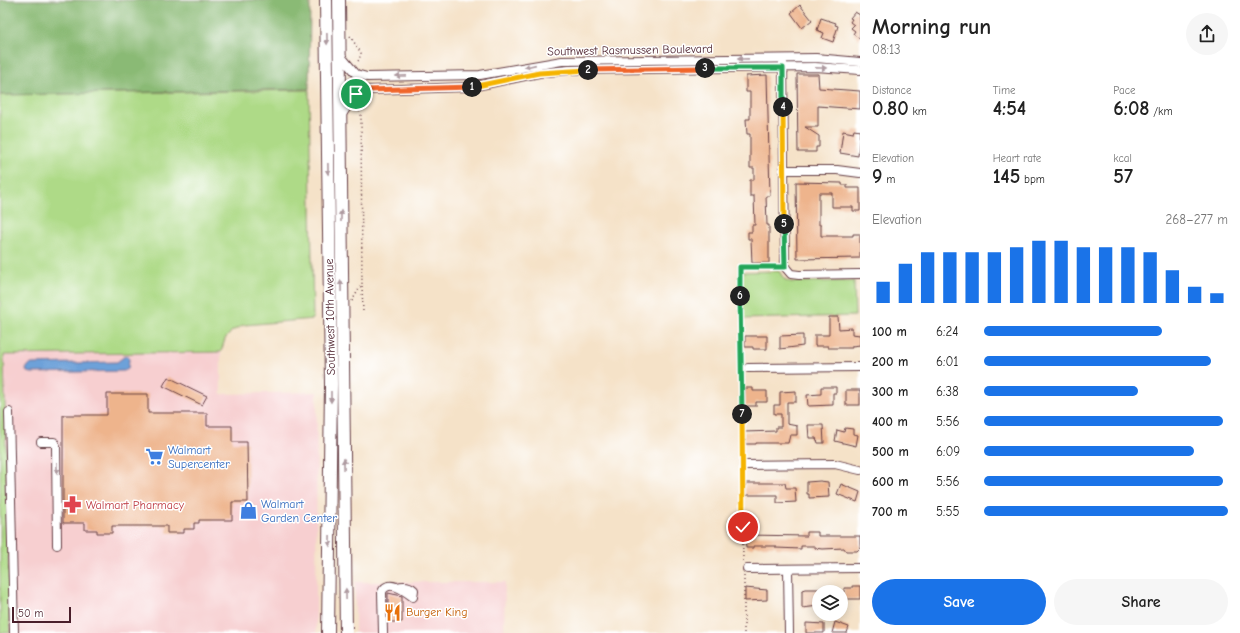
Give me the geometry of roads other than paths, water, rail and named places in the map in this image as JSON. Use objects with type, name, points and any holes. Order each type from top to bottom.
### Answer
[{"type":"highway","name":"Southwest 10th Avenue","points":[[326,0],[331,384],[328,633]]},
{"type":"highway","name":"Southwest 10th Avenue","points":[[339,0],[346,633]]},
{"type":"street","name":"Southwest Rasmussen Boulevard","points":[[340,54],[356,74],[367,77],[480,75],[562,61],[828,59],[860,62]]},
{"type":"street","points":[[782,59],[787,269],[799,275],[860,274]]},
{"type":"street","name":"Southwest Rasmussen Boulevard","points":[[340,118],[354,96],[367,90],[472,88],[539,73],[568,70],[783,68],[860,70]]},
{"type":"street","points":[[784,170],[837,170],[860,173]]},
{"type":"street","points":[[748,368],[860,367]]},
{"type":"street","points":[[9,412],[14,633]]},
{"type":"street","points":[[41,442],[54,442],[56,446],[58,545]]},
{"type":"street","points":[[743,465],[835,464],[860,470]]},
{"type":"street","points":[[745,568],[860,568]]},
{"type":"street","points":[[788,569],[789,633]]},
{"type":"street","points":[[383,633],[382,592],[387,586],[397,586],[413,597]]},
{"type":"water","points":[[125,356],[128,356],[129,360],[128,369],[124,371],[32,373],[27,372],[26,369],[32,364],[117,362]]},
{"type":"place","name":"Walmart Supercenter","points":[[155,457]]},
{"type":"place","name":"Walmart Pharmacy","points":[[73,505]]},
{"type":"place","name":"Walmart Garden Center","points":[[248,511]]},
{"type":"place","name":"Burger King","points":[[393,612]]}]
